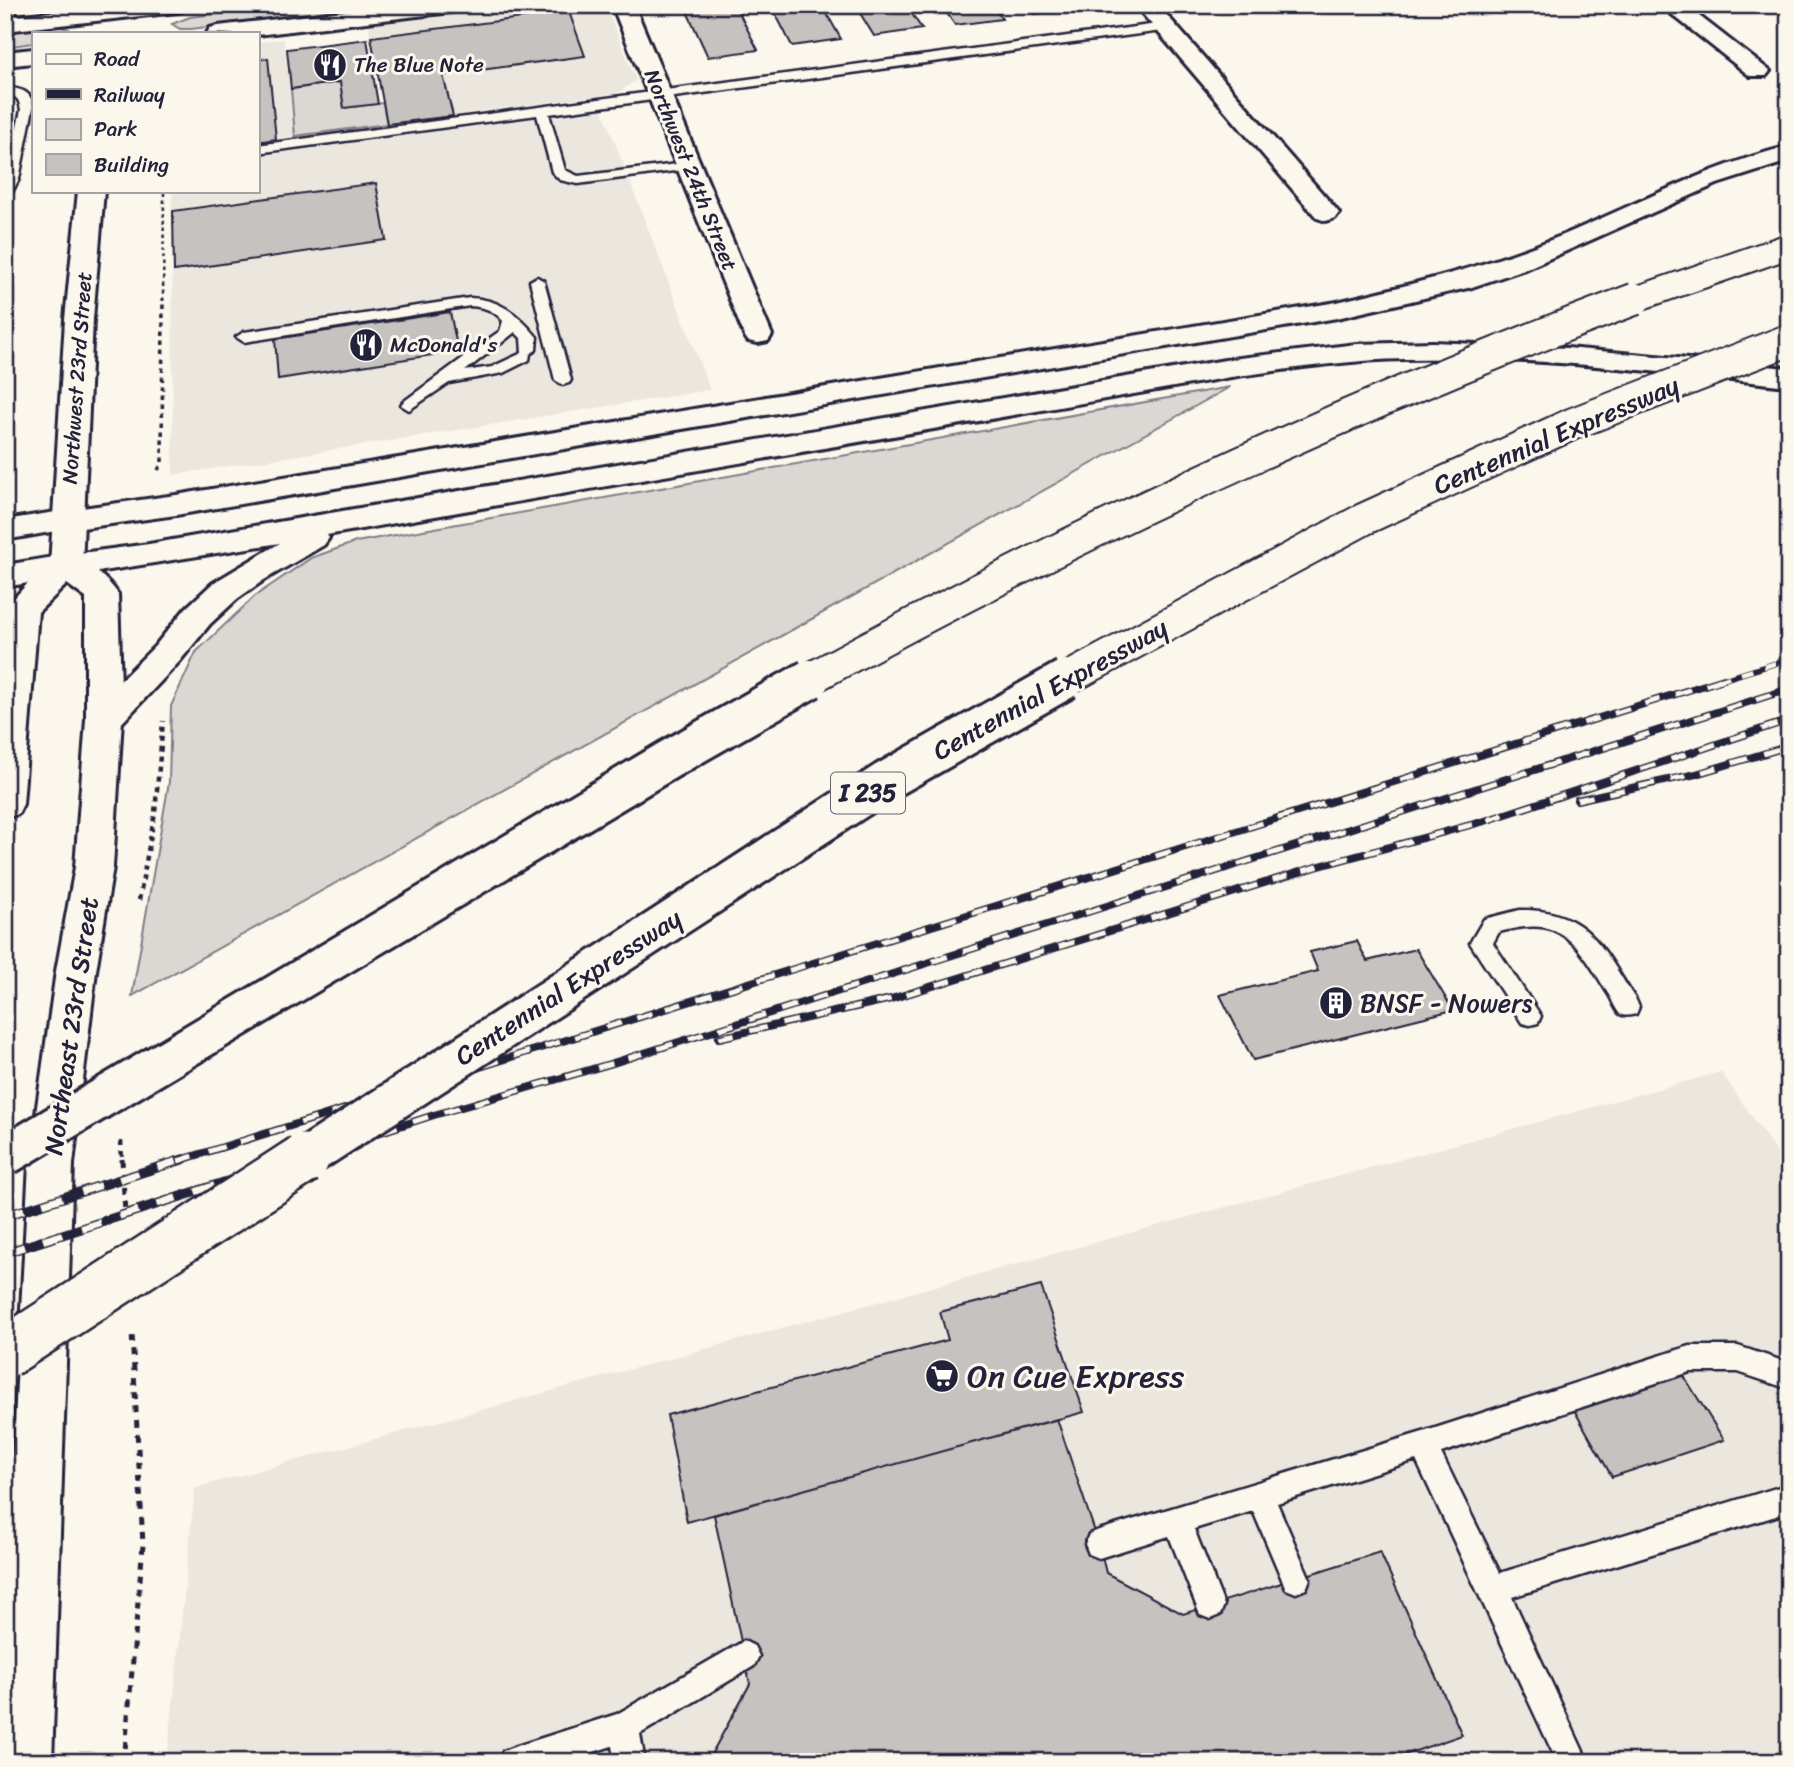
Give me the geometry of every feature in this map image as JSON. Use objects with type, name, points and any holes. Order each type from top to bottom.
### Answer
[{"type":"main road","points":[[7,18],[113,17],[177,5]]},
{"type":"main road","points":[[226,32],[451,5]]},
{"type":"main road","name":"Northwest 24th Street","points":[[623,5],[758,335]]},
{"type":"main road","points":[[1146,5],[1326,213]]},
{"type":"main road","points":[[1671,5],[1758,71]]},
{"type":"main road","points":[[5,59],[32,56]]},
{"type":"main road","points":[[5,530],[230,496],[1362,305],[1462,281],[1520,262],[1708,179],[1789,153]]},
{"type":"main road","name":"Northwest 23rd Street","points":[[66,566],[79,319],[92,192]]},
{"type":"main road","points":[[5,1156],[776,697],[1040,558],[1289,440],[1497,352],[1674,283],[1789,246]]},
{"type":"main road","name":"Centennial Expressway","points":[[5,1353],[886,781],[1139,638],[1364,519],[1572,424],[1789,340]]},
{"type":"main road","points":[[5,576],[339,523],[1218,370],[1321,356],[1433,351],[1602,360],[1789,377]]},
{"type":"main road","points":[[104,719],[167,654],[198,616],[225,591],[252,572],[339,523]]},
{"type":"main road","points":[[5,804],[11,674],[22,608],[66,566]]},
{"type":"main road","name":"Northeast 23rd Street","points":[[24,1762],[51,1164],[76,971],[94,867],[104,719],[102,594],[66,566]]},
{"type":"lane","points":[[259,149],[1165,27]]},
{"type":"lane","points":[[5,91],[20,93],[26,99],[27,110],[12,179],[5,192]]},
{"type":"lane","points":[[542,110],[559,172],[565,177],[578,180],[689,165]]},
{"type":"lane","points":[[537,281],[563,380]]},
{"type":"lane","points":[[244,337],[470,302],[491,303],[505,311],[511,321],[529,337],[526,353],[513,366],[498,371],[443,379]]},
{"type":"lane","points":[[409,405],[507,332],[511,321]]},
{"type":"lane","points":[[1530,1016],[1480,943],[1492,925],[1519,916],[1550,918],[1572,928],[1628,1007]]},
{"type":"lane","points":[[1099,1544],[1423,1445],[1690,1359],[1738,1359],[1789,1376]]},
{"type":"lane","points":[[1423,1445],[1573,1762]]},
{"type":"lane","points":[[1260,1495],[1296,1579]]},
{"type":"lane","points":[[1493,1589],[1789,1498]]},
{"type":"lane","points":[[1177,1520],[1210,1605]]},
{"type":"lane","points":[[514,1762],[624,1727],[744,1656]]},
{"type":"lane","points":[[624,1727],[630,1762]]},
{"type":"path","points":[[157,471],[162,463],[164,192]]},
{"type":"path","points":[[136,914],[155,813],[163,719]]},
{"type":"path","points":[[121,1136],[125,1218]]},
{"type":"path","points":[[124,1762],[143,1545],[131,1327]]},
{"type":"shaded area","points":[[511,5],[605,5],[636,80],[619,93],[387,124],[368,23]]},
{"type":"shaded area","points":[[284,39],[295,136],[259,142],[259,42]]},
{"type":"shaded area","points":[[602,109],[710,390],[173,475],[172,192],[259,192],[259,156]]},
{"type":"shaded area","points":[[1721,1072],[1789,1170],[1789,1762],[167,1762],[195,1488]]},
{"type":"green space","points":[[289,5],[385,5],[191,29],[180,29],[172,24],[190,17]]},
{"type":"green space","points":[[52,25],[69,29],[68,32],[32,32],[32,43],[5,47],[5,30]]},
{"type":"green space","points":[[340,82],[344,108],[383,103],[387,124],[295,136],[291,89]]},
{"type":"green space","points":[[1230,387],[132,996],[169,782],[171,706],[196,652],[255,596],[311,558],[356,542]]},
{"type":"building","points":[[684,5],[735,5],[758,50],[708,57]]},
{"type":"building","points":[[771,5],[822,5],[841,39],[792,46]]},
{"type":"building","points":[[855,5],[906,5],[922,29],[874,36]]},
{"type":"building","points":[[941,5],[992,5],[1002,19],[955,25]]},
{"type":"building","points":[[1027,5],[1079,5],[1081,8],[1034,14]]},
{"type":"building","points":[[569,12],[585,56],[443,75],[453,116],[387,124],[371,37]]},
{"type":"building","name":"The Blue Note","points":[[367,39],[378,104],[344,108],[340,82],[291,89],[287,49]]},
{"type":"building","points":[[268,58],[276,139],[259,142],[259,60]]},
{"type":"building","points":[[376,183],[386,240],[174,271],[173,211]]},
{"type":"building","name":"McDonald's","points":[[450,312],[458,351],[278,379],[275,339]]},
{"type":"building","name":"BNSF - Nowers","points":[[1357,941],[1367,961],[1416,949],[1453,1010],[1253,1060],[1220,995],[1318,971],[1310,952]]},
{"type":"building","name":"On Cue Express","points":[[1041,1286],[1084,1412],[687,1522],[667,1415],[948,1340],[940,1312]]},
{"type":"building","points":[[1682,1373],[1724,1440],[1612,1477],[1573,1408]]},
{"type":"building","name":"On Cue Express","points":[[1057,1419],[1099,1544],[1106,1573],[1183,1614],[1380,1552],[1462,1735],[1384,1762],[707,1762],[750,1684],[714,1515]]},
{"type":"railway","points":[[1718,681],[1789,659]]},
{"type":"railway","points":[[178,1161],[1724,679]]},
{"type":"railway","points":[[291,1161],[434,1115],[613,1063],[1789,689]]},
{"type":"railway","points":[[719,1038],[891,999],[1316,867],[1485,821],[1789,720]]},
{"type":"railway","points":[[1577,800],[1696,774],[1789,746]]},
{"type":"railway","points":[[5,1216],[184,1159]]},
{"type":"railway","points":[[5,1253],[297,1159]]},
{"type":"place","name":"The Blue Note","points":[[330,65]]},
{"type":"place","name":"McDonald's","points":[[366,345]]},
{"type":"place","name":"BNSF - Nowers","points":[[1336,1003]]},
{"type":"place","name":"On Cue Express","points":[[942,1376]]}]
